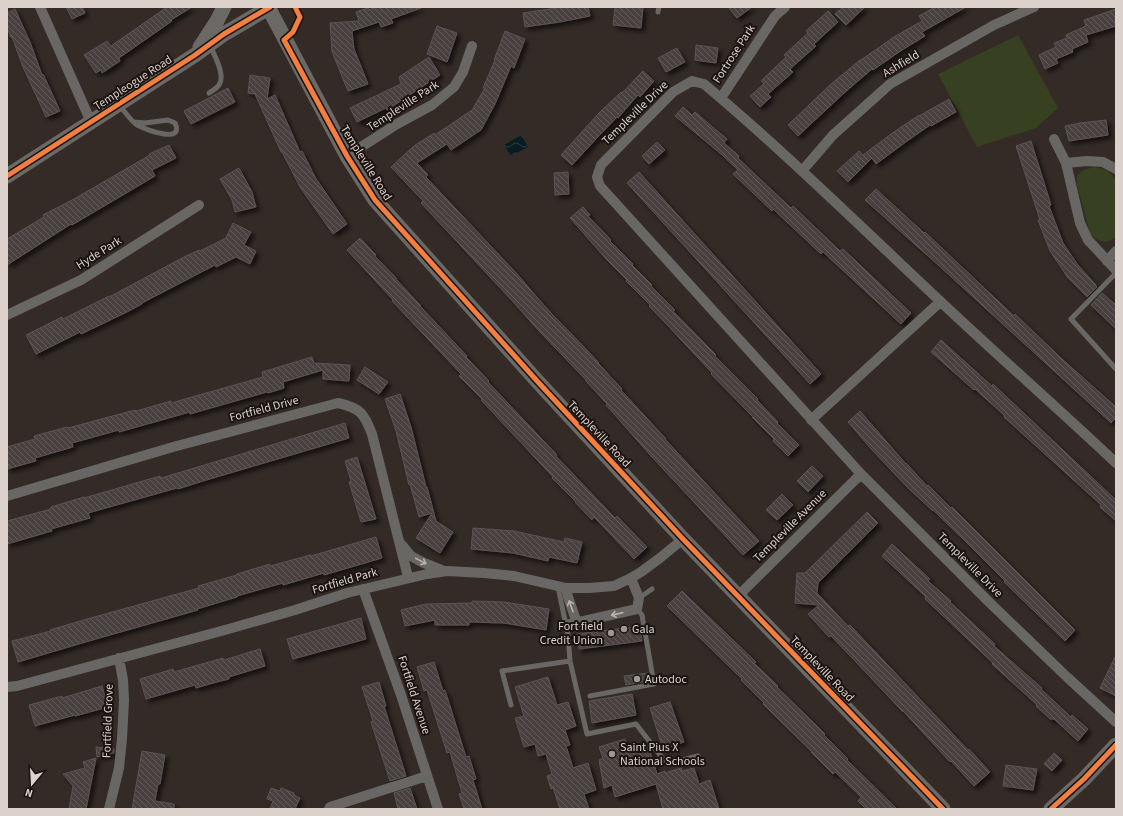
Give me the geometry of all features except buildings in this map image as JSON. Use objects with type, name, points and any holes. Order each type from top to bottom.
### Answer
[{"type":"main road","points":[[195,55],[217,21],[224,7]]},
{"type":"main road","name":"Templeogue Road","points":[[7,176],[195,55],[224,34],[268,7]]},
{"type":"main road","name":"Templeville Road","points":[[268,7],[347,156],[375,200],[538,382],[683,539],[943,809]]},
{"type":"main road","points":[[1051,809],[1084,779],[1116,745]]},
{"type":"street","points":[[40,7],[91,122]]},
{"type":"street","name":"Fortrose Park","points":[[722,98],[775,16],[785,7]]},
{"type":"street","name":"Ashfield","points":[[802,171],[833,135],[890,84],[994,25],[1034,7]]},
{"type":"street","name":"Templeville Park","points":[[347,156],[397,124],[432,105],[454,87],[463,72],[472,46]]},
{"type":"street","name":"Templeville Drive","points":[[1116,463],[940,302],[802,171],[722,98],[704,84],[692,81],[673,92],[601,165],[598,177],[600,186],[811,420],[861,474],[996,609],[1116,722]]},
{"type":"street","points":[[1054,139],[1066,163],[1080,223],[1088,240],[1116,272]]},
{"type":"street","points":[[1066,163],[1086,160],[1103,162],[1116,169]]},
{"type":"street","name":"Hyde Park","points":[[7,315],[81,280],[200,204]]},
{"type":"street","points":[[1107,261],[1116,251]]},
{"type":"street","points":[[811,420],[940,302]]},
{"type":"street","name":"Fortfield Drive","points":[[7,496],[173,448],[338,403],[351,406],[359,411],[368,422],[408,577]]},
{"type":"street","name":"Templeville Avenue","points":[[737,596],[861,474]]},
{"type":"street","name":"Fortfield Park","points":[[7,687],[17,686],[225,630],[347,593],[408,577],[447,572],[484,573],[514,576],[562,587],[589,588],[614,586],[631,578],[660,558],[683,539]]},
{"type":"street","points":[[400,543],[411,556],[447,572]]},
{"type":"street","points":[[566,625],[578,623],[638,603],[631,578]]},
{"type":"street","points":[[562,587],[578,623]]},
{"type":"street","name":"Fortfield Avenue","points":[[363,589],[401,695],[438,809]]},
{"type":"street","name":"Fortfield Grove","points":[[109,809],[119,768],[122,739],[124,700],[123,680],[118,658]]},
{"type":"street","points":[[329,809],[330,807],[427,776]]},
{"type":"lane","points":[[209,93],[220,84],[222,78],[221,70],[210,44]]},
{"type":"lane","points":[[118,104],[134,122],[144,127],[167,135],[173,134],[177,128],[175,123],[168,120],[145,123],[134,122]]},
{"type":"lane","points":[[1116,272],[1071,319],[1116,369]]},
{"type":"lane","points":[[562,587],[570,661],[587,734],[636,724],[667,764],[698,756]]},
{"type":"lane","points":[[590,696],[654,684],[642,615],[638,603],[652,589]]},
{"type":"lane","points":[[511,705],[502,671],[570,661]]},
{"type":"green space","points":[[1018,35],[1058,108],[1036,128],[977,147],[938,74]]},
{"type":"green space","points":[[1093,167],[1101,168],[1107,171],[1116,181],[1116,237],[1109,241],[1101,241],[1091,236],[1077,185],[1077,176],[1082,171]]},
{"type":"water","points":[[521,135],[528,147],[511,156],[504,145]]},
{"type":"cycle path","points":[[7,176],[195,55],[224,34],[270,7]]},
{"type":"cycle path","points":[[295,7],[300,17],[293,32],[284,40],[347,156],[375,200],[538,382],[683,539],[943,809]]},
{"type":"cycle path","points":[[1051,809],[1084,779],[1116,745]]},
{"type":"place","name":"Gala","points":[[624,629]]},
{"type":"place","name":"Fort field Credit Union","points":[[611,633]]},
{"type":"place","name":"Autodoc","points":[[637,679]]},
{"type":"place","name":"Saint Pius X National Schools","points":[[612,754]]}]
